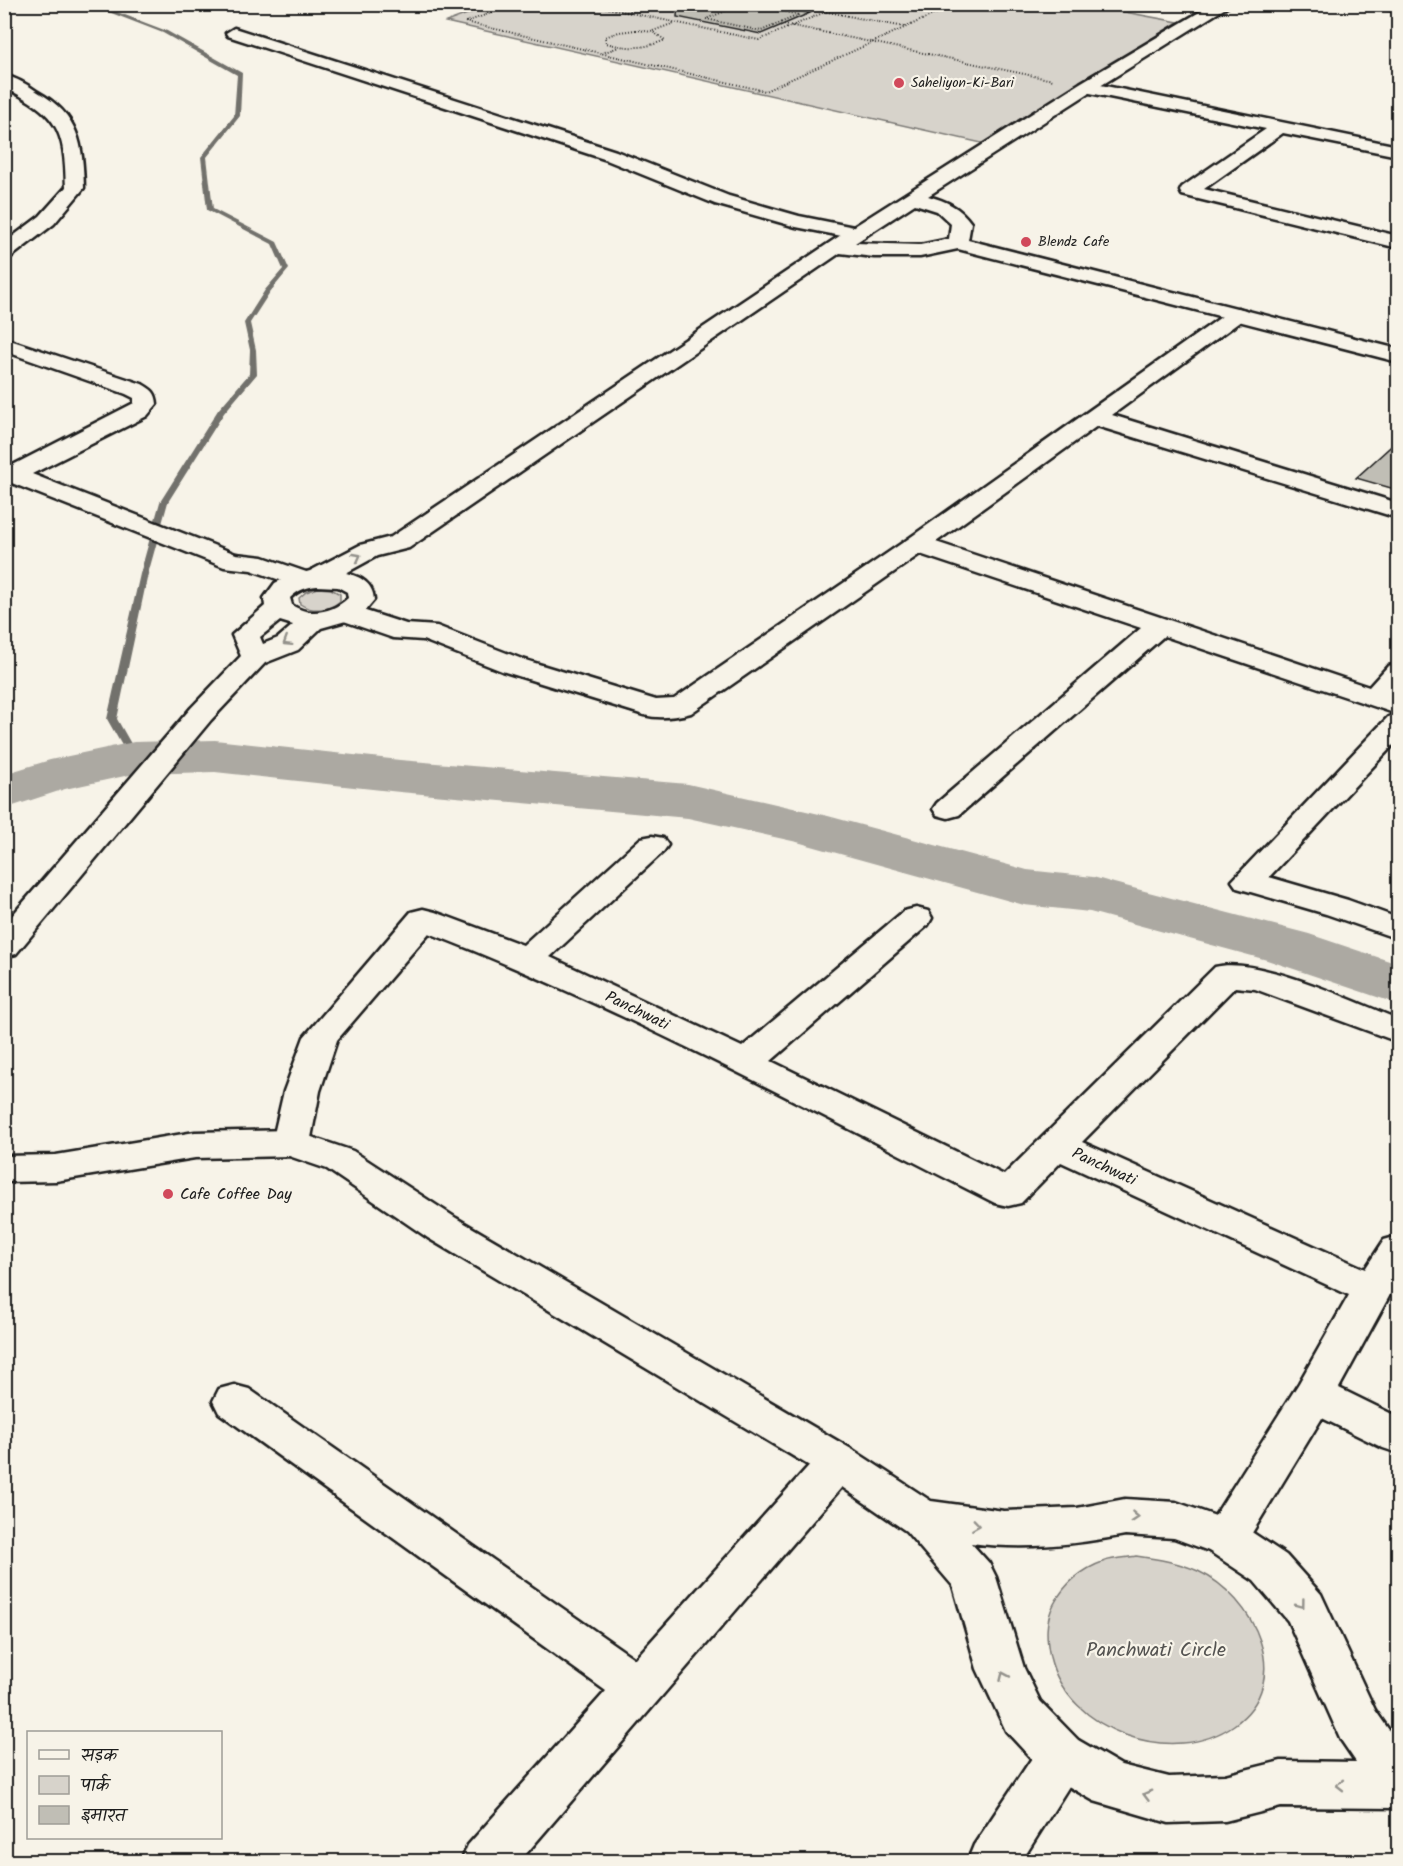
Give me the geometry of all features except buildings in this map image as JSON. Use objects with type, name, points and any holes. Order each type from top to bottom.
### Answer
[{"type":"street","points":[[255,657],[246,635],[295,590],[369,550],[400,543],[857,233],[916,198],[1086,87],[1225,4]]},
{"type":"street","points":[[1382,4],[1398,7]]},
{"type":"street","points":[[234,33],[610,155],[722,200],[796,220],[857,233]]},
{"type":"street","points":[[4,80],[39,97],[64,121],[76,153],[75,188],[47,220],[4,253]]},
{"type":"street","points":[[1086,87],[1398,151]]},
{"type":"street","points":[[1280,127],[1189,191],[1208,198],[1398,242]]},
{"type":"street","points":[[916,198],[944,207],[961,224],[958,243]]},
{"type":"street","points":[[836,248],[874,252],[920,251],[958,243],[1398,356]]},
{"type":"street","points":[[9,472],[233,562],[236,571],[295,590],[342,579],[364,589],[404,632],[427,632],[545,675],[654,709],[671,709],[681,707],[917,544],[1239,314]]},
{"type":"street","points":[[4,344],[146,395],[146,404],[139,411],[9,472]]},
{"type":"street","points":[[1093,417],[1398,511]]},
{"type":"street","points":[[4,947],[201,714],[255,657],[288,644],[314,620],[364,589],[398,558],[400,543]]},
{"type":"street","points":[[917,544],[1386,702],[1398,672]]},
{"type":"street","points":[[295,590],[292,617],[314,620]]},
{"type":"street","points":[[948,809],[1160,626]]},
{"type":"street","points":[[1398,723],[1248,882],[1337,907],[1398,929]]},
{"type":"street","points":[[528,959],[652,845]]},
{"type":"street","points":[[746,1063],[916,918]]},
{"type":"street","name":"Panchwati","points":[[291,1143],[302,1091],[321,1037],[423,919],[528,959],[746,1063],[1008,1194],[1227,975],[1261,979],[1398,1031]]},
{"type":"street","points":[[4,1168],[56,1168],[195,1145],[291,1143],[340,1160],[442,1228],[838,1462],[922,1518],[973,1577],[1001,1670],[1023,1716],[1061,1756],[1111,1785],[1168,1800],[1225,1798],[1281,1785],[1398,1784]]},
{"type":"street","name":"Panchwati","points":[[1056,1145],[1372,1289]]},
{"type":"street","points":[[1225,1538],[1314,1395],[1372,1289],[1398,1250]]},
{"type":"street","points":[[1314,1395],[1398,1436]]},
{"type":"street","points":[[234,1401],[639,1688]]},
{"type":"street","points":[[486,1862],[838,1462]]},
{"type":"street","points":[[922,1518],[1004,1529],[1077,1526],[1125,1517],[1176,1520],[1225,1538],[1270,1568],[1305,1608],[1358,1725],[1398,1784]]},
{"type":"street","points":[[992,1862],[1061,1756]]},
{"type":"path","points":[[516,4],[465,22],[765,91],[956,4]]},
{"type":"path","points":[[588,4],[759,40],[825,12]]},
{"type":"path","points":[[597,6],[602,4]]},
{"type":"path","points":[[625,12],[645,4]]},
{"type":"path","points":[[742,4],[706,19],[761,31],[799,15],[749,4]]},
{"type":"path","points":[[788,4],[904,27]]},
{"type":"path","points":[[923,4],[946,9]]},
{"type":"path","points":[[652,32],[675,23]]},
{"type":"path","points":[[781,24],[1086,87]]},
{"type":"path","points":[[624,31],[652,32],[664,37],[663,43],[649,47],[619,47],[606,43],[605,37],[624,31]]},
{"type":"path","points":[[601,54],[619,47]]},
{"type":"green space","name":"Saheliyon-Ki-Bari","points":[[494,4],[1082,4],[1178,22],[986,144],[446,22]]},
{"type":"green space","points":[[318,588],[331,589],[340,594],[340,601],[331,607],[320,609],[300,604],[299,598],[306,592]]},
{"type":"green space","name":"Panchwati Circle","points":[[1136,1556],[1183,1565],[1218,1583],[1236,1600],[1250,1620],[1260,1641],[1265,1664],[1262,1686],[1253,1707],[1234,1725],[1209,1738],[1182,1743],[1154,1742],[1126,1735],[1100,1723],[1078,1705],[1061,1683],[1050,1657],[1047,1636],[1049,1617],[1058,1596],[1069,1583],[1097,1564]]},
{"type":"waterway","points":[[90,4],[165,32],[240,74],[237,116],[204,157],[210,210],[275,243],[286,269],[267,291],[247,323],[253,350],[253,374],[221,412],[164,502],[144,574],[112,719],[134,758]]},
{"type":"waterway","points":[[4,793],[50,776],[134,758],[215,756],[400,776],[688,801],[808,828],[1024,887],[1093,895],[1288,947],[1398,985]]},
{"type":"place","name":"Saheliyon-Ki-Bari","points":[[899,83]]},
{"type":"place","name":"Blendz Cafe","points":[[1026,242]]},
{"type":"place","name":"Cafe Coffee Day","points":[[168,1194]]}]
